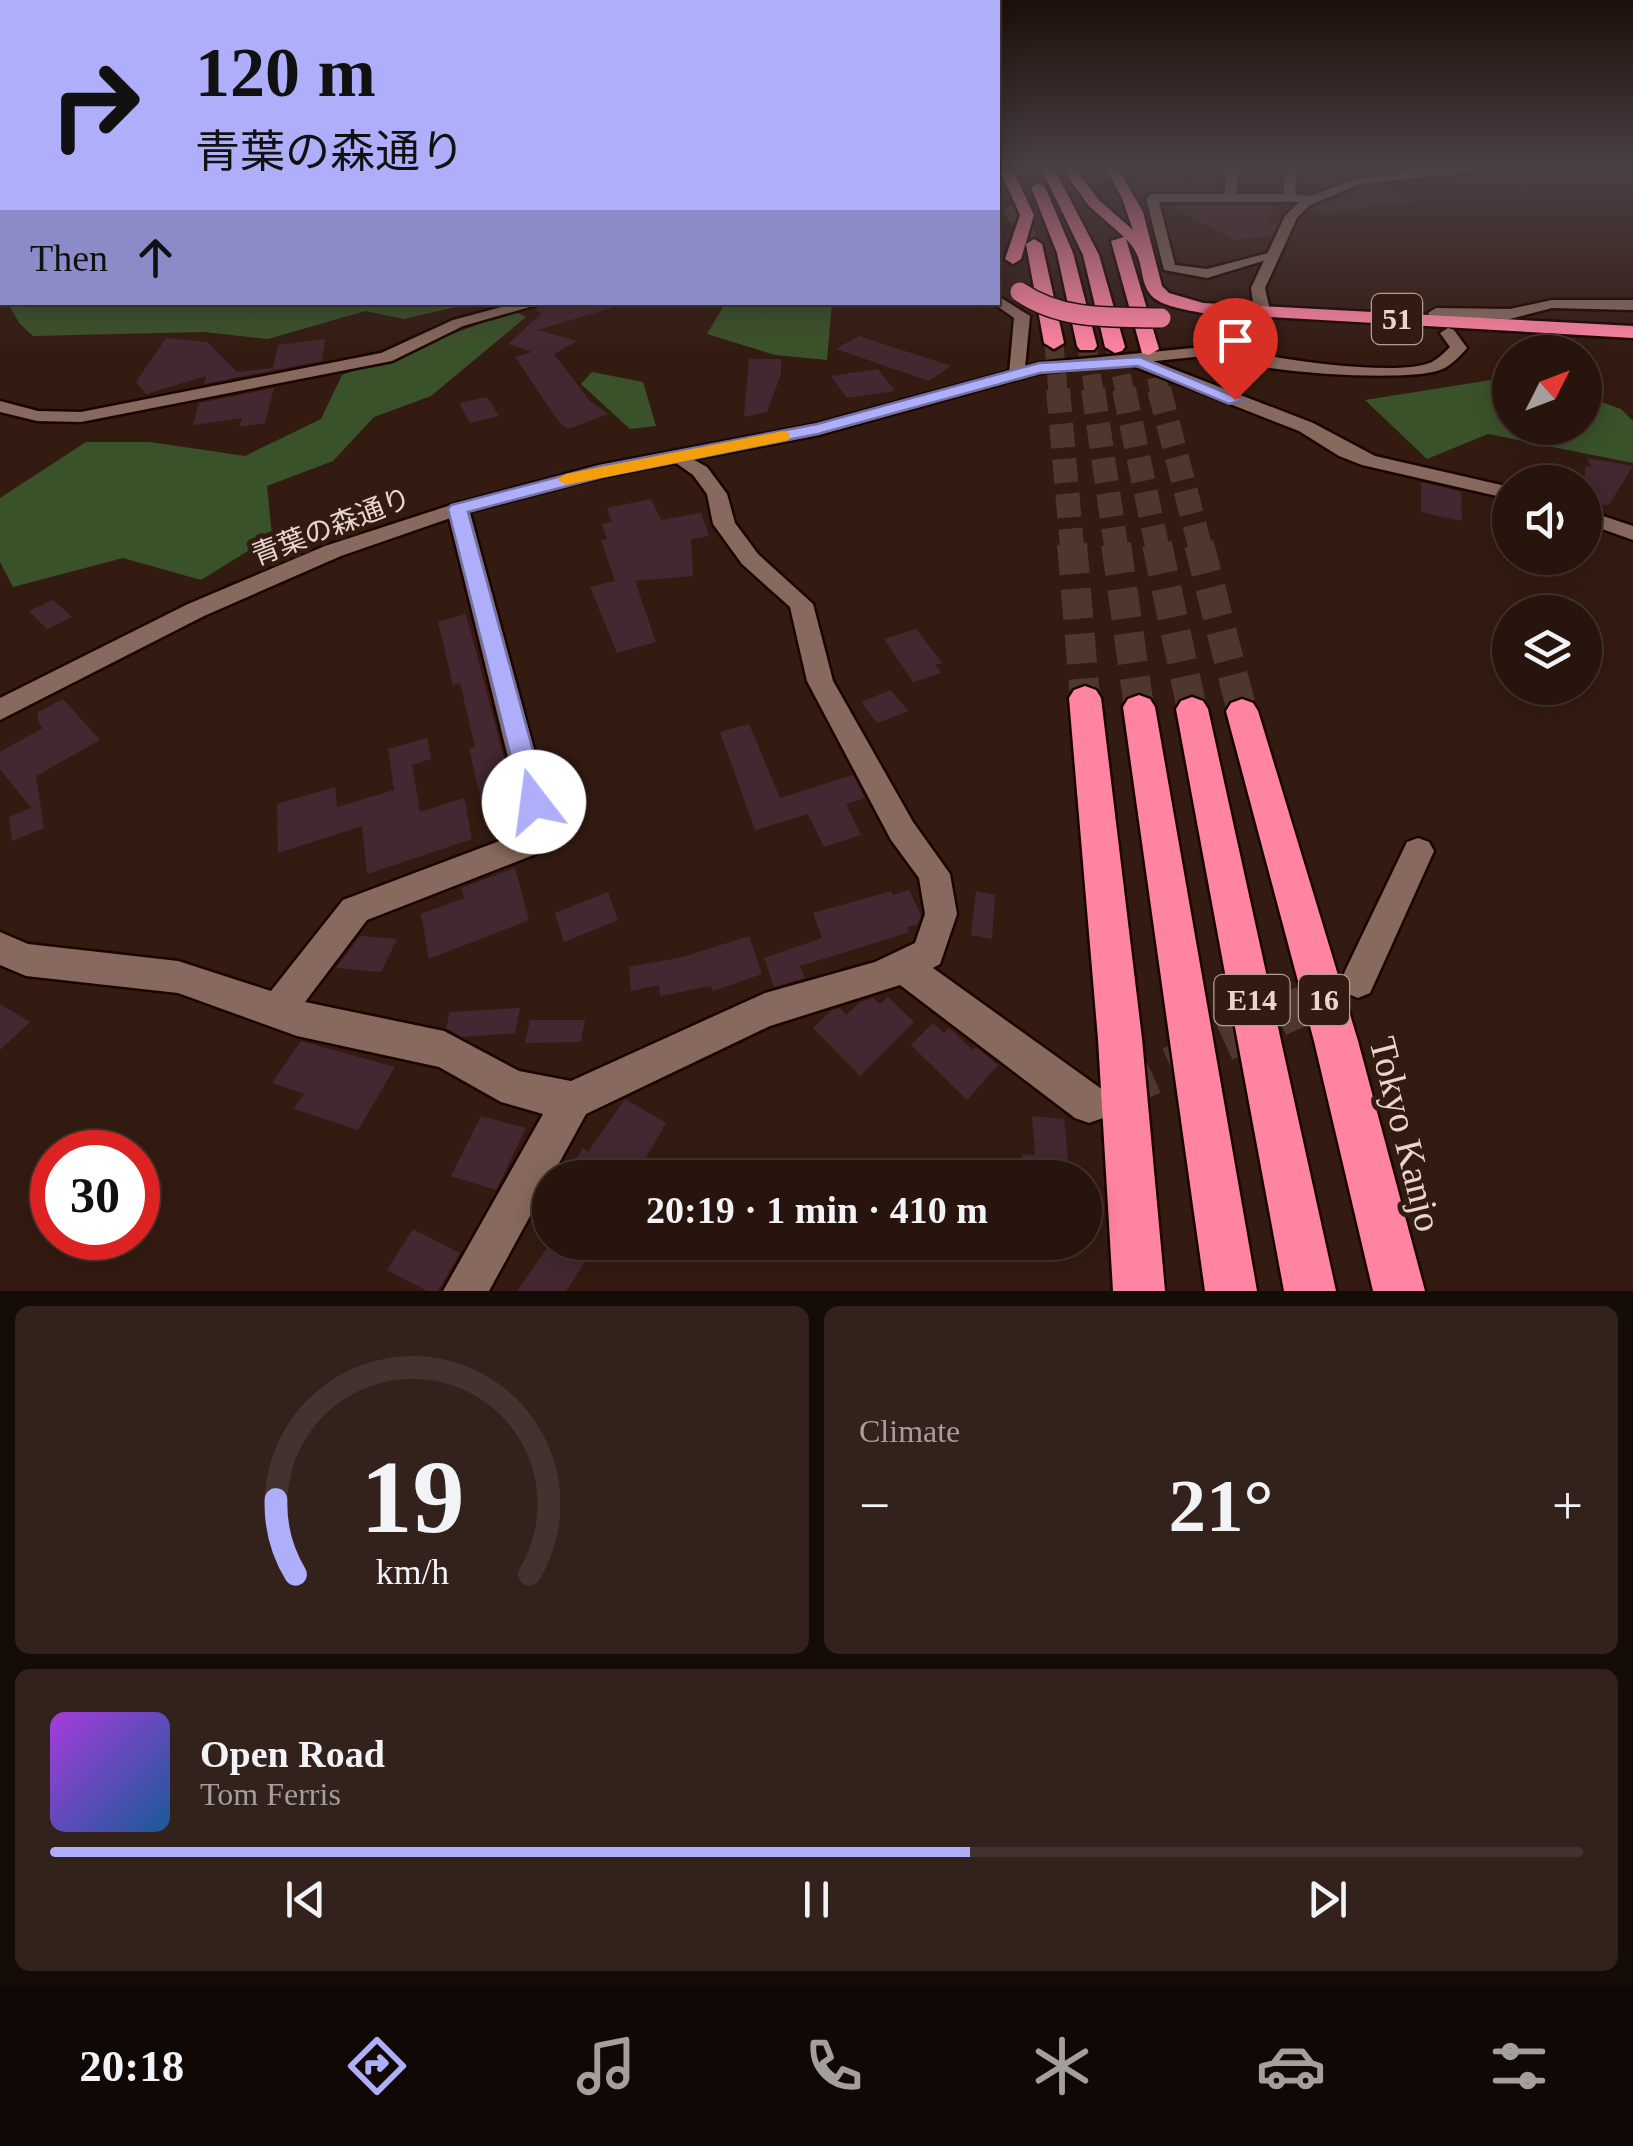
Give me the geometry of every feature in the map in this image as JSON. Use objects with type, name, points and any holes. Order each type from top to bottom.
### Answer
[{"type":"highway","points":[[1012,259],[1022,230]]},
{"type":"highway","points":[[1057,230],[1086,346]]},
{"type":"highway","points":[[1077,230],[1090,256],[1115,347]]},
{"type":"highway","points":[[1124,230],[1148,251]]},
{"type":"highway","points":[[1141,230],[1148,251]]},
{"type":"highway","points":[[1000,238],[1012,259]]},
{"type":"highway","points":[[1119,241],[1144,355]]},
{"type":"highway","points":[[1034,244],[1054,343]]},
{"type":"highway","name":"51","points":[[1148,251],[1154,287],[1164,297],[1202,308],[1256,316]]},
{"type":"highway","name":"51","points":[[1012,259],[1020,292],[1033,302],[1071,312],[1161,318],[1256,316],[1633,343]]},
{"type":"highway","name":"51","points":[[1444,327],[1633,332]]},
{"type":"highway","points":[[1085,698],[1120,1039],[1138,1291]]},
{"type":"highway","name":"E14","points":[[1139,706],[1231,1291]]},
{"type":"highway","name":"E14","points":[[1192,708],[1310,1291]]},
{"type":"highway","name":"Tokyo Kanjo","points":[[1242,711],[1336,1041],[1399,1291]]},
{"type":"street","points":[[1160,230],[1169,268],[1182,274],[1202,275],[1272,256]]},
{"type":"street","points":[[1217,351],[1242,338],[1256,316],[1258,288],[1285,230]]},
{"type":"street","points":[[1000,301],[1022,316],[1018,374]]},
{"type":"street","points":[[1217,351],[1248,361],[1385,370],[1436,367],[1458,348],[1436,313],[1510,314],[1552,304],[1633,305]]},
{"type":"street","points":[[0,406],[37,416],[81,417],[165,401],[365,362],[405,350],[458,323],[528,305]]},
{"type":"street","name":"青葉の森通り","points":[[0,710],[211,603],[333,552],[458,509],[539,486],[818,429],[1039,368],[1217,351]]},
{"type":"street","points":[[1144,355],[1306,427],[1346,452],[1492,489]]},
{"type":"street","points":[[464,1291],[572,1100],[766,1010],[881,977],[928,953],[941,914],[934,874],[902,831],[820,681],[802,604],[750,559],[724,524],[717,494],[700,471],[676,456]]},
{"type":"street","points":[[278,1010],[355,910],[543,838],[458,509]]},
{"type":"street","points":[[1602,522],[1633,533]]},
{"type":"street","points":[[1358,981],[1418,851]]},
{"type":"street","points":[[0,948],[26,960],[178,978],[378,1038],[444,1050],[514,1088],[572,1100]]},
{"type":"street","points":[[902,966],[1089,1104]]},
{"type":"green space","points":[[9,305],[464,305],[404,319],[365,311],[268,339],[204,332],[33,336]]},
{"type":"green space","points":[[724,305],[832,305],[827,360],[775,355],[707,334]]},
{"type":"green space","points":[[514,311],[526,317],[431,396],[374,417],[333,461],[267,486],[272,536],[201,580],[123,558],[13,587],[0,562],[0,498],[86,442],[150,442],[245,456],[321,419],[342,375]]},
{"type":"green space","points":[[592,372],[643,382],[656,426],[630,429],[581,384]]},
{"type":"green space","points":[[1492,380],[1492,435],[1427,459],[1365,400]]},
{"type":"green space","points":[[1602,402],[1621,409],[1633,421],[1633,463],[1543,445],[1602,445]]},
{"type":"building","points":[[1216,230],[1275,230],[1272,236],[1235,240]]},
{"type":"building","points":[[544,305],[610,305],[538,330],[577,341],[554,354],[590,401],[608,414],[568,429],[559,422],[515,357],[532,352],[508,344],[541,314],[535,309]]},
{"type":"building","points":[[859,336],[951,366],[929,381],[836,349]]},
{"type":"building","points":[[166,338],[207,342],[237,372],[273,368],[278,345],[325,339],[322,361],[204,384],[206,376],[146,394],[136,382]]},
{"type":"building","points":[[749,359],[781,359],[781,374],[767,412],[744,417]]},
{"type":"building","points":[[878,369],[895,391],[847,398],[831,376]]},
{"type":"building","points":[[274,388],[265,423],[239,427],[242,418],[193,425],[199,403]]},
{"type":"building","points":[[487,397],[499,416],[470,423],[459,403]]},
{"type":"building","points":[[1587,458],[1633,466],[1608,506],[1602,504],[1602,465],[1590,465]]},
{"type":"building","points":[[1421,482],[1461,492],[1462,521],[1421,512]]},
{"type":"building","points":[[651,499],[661,520],[701,513],[709,536],[691,539],[693,576],[635,581],[656,642],[617,653],[590,587],[615,581],[601,540],[607,539],[602,524],[612,522],[607,508]]},
{"type":"building","points":[[53,600],[72,617],[47,629],[29,611]]},
{"type":"building","points":[[466,614],[515,800],[483,811],[469,748],[475,747],[460,683],[453,685],[438,622]]},
{"type":"building","points":[[916,629],[942,663],[935,665],[941,673],[913,682],[884,639]]},
{"type":"building","points":[[891,690],[908,711],[877,723],[861,702]]},
{"type":"building","points":[[63,699],[100,740],[36,776],[44,828],[12,841],[9,817],[31,808],[0,769],[0,752],[43,728],[38,712]]},
{"type":"building","points":[[749,724],[780,798],[853,775],[865,798],[846,804],[861,835],[824,847],[808,814],[755,830],[720,732]]},
{"type":"building","points":[[427,738],[431,759],[412,765],[420,812],[464,798],[472,839],[367,874],[362,826],[278,853],[277,804],[335,787],[337,807],[394,790],[388,749]]},
{"type":"building","points":[[515,868],[529,920],[429,959],[421,914],[464,898],[461,888]]},
{"type":"building","points":[[909,890],[921,915],[918,924],[907,927],[910,932],[800,966],[805,978],[774,987],[764,958],[822,938],[813,913],[891,891],[893,895]]},
{"type":"building","points":[[976,891],[995,895],[992,939],[971,935]]},
{"type":"building","points":[[608,892],[618,920],[564,942],[555,913]]},
{"type":"building","points":[[360,936],[397,939],[381,972],[336,968]]},
{"type":"building","points":[[749,936],[762,974],[713,991],[711,986],[660,996],[659,985],[631,991],[629,967],[683,957]]},
{"type":"building","points":[[888,997],[914,1022],[860,1076],[813,1028],[832,1010],[840,1008],[846,1015],[860,1002],[873,998],[880,1004]]},
{"type":"building","points":[[0,1004],[30,1022],[0,1050]]},
{"type":"building","points":[[520,1008],[515,1033],[462,1037],[446,1028],[450,1012]]},
{"type":"building","points":[[530,1020],[585,1020],[581,1042],[525,1043]]},
{"type":"building","points":[[933,1023],[944,1033],[949,1028],[973,1050],[976,1047],[998,1065],[967,1100],[911,1045]]},
{"type":"building","points":[[301,1041],[395,1067],[358,1130],[294,1109],[304,1094],[272,1083]]},
{"type":"building","points":[[625,1099],[666,1123],[645,1160],[575,1160],[583,1148],[588,1152]]},
{"type":"building","points":[[481,1116],[526,1128],[496,1190],[451,1176]]},
{"type":"building","points":[[1032,1116],[1064,1119],[1068,1160],[1022,1160],[1022,1154],[1035,1155]]},
{"type":"building","points":[[413,1229],[460,1253],[438,1291],[427,1291],[387,1270]]},
{"type":"building","points":[[539,1260],[585,1262],[566,1291],[517,1291]]},
{"type":"tunnel","points":[[1025,230],[1034,244]]},
{"type":"tunnel","points":[[1054,343],[1058,392]]},
{"type":"tunnel","points":[[1087,346],[1094,392]]},
{"type":"tunnel","points":[[1115,347],[1125,392]]},
{"type":"tunnel","points":[[1149,349],[1160,392]]},
{"type":"tunnel","points":[[1058,389],[1072,546]]},
{"type":"tunnel","points":[[1093,389],[1116,546]]},
{"type":"tunnel","points":[[1124,389],[1157,546]]},
{"type":"tunnel","points":[[1159,389],[1200,546]]},
{"type":"tunnel","points":[[1072,544],[1085,698]]},
{"type":"tunnel","points":[[1116,544],[1139,707]]},
{"type":"tunnel","points":[[1157,544],[1192,709]]},
{"type":"tunnel","points":[[1199,544],[1242,711]]},
{"type":"tunnel","points":[[1117,1091],[1335,991]]},
{"type":"slow traffic","points":[[566,479],[783,437]]},
{"type":"route","points":[[534,802],[458,509],[600,472],[818,429],[1039,368],[1140,362],[1235,400]]}]
